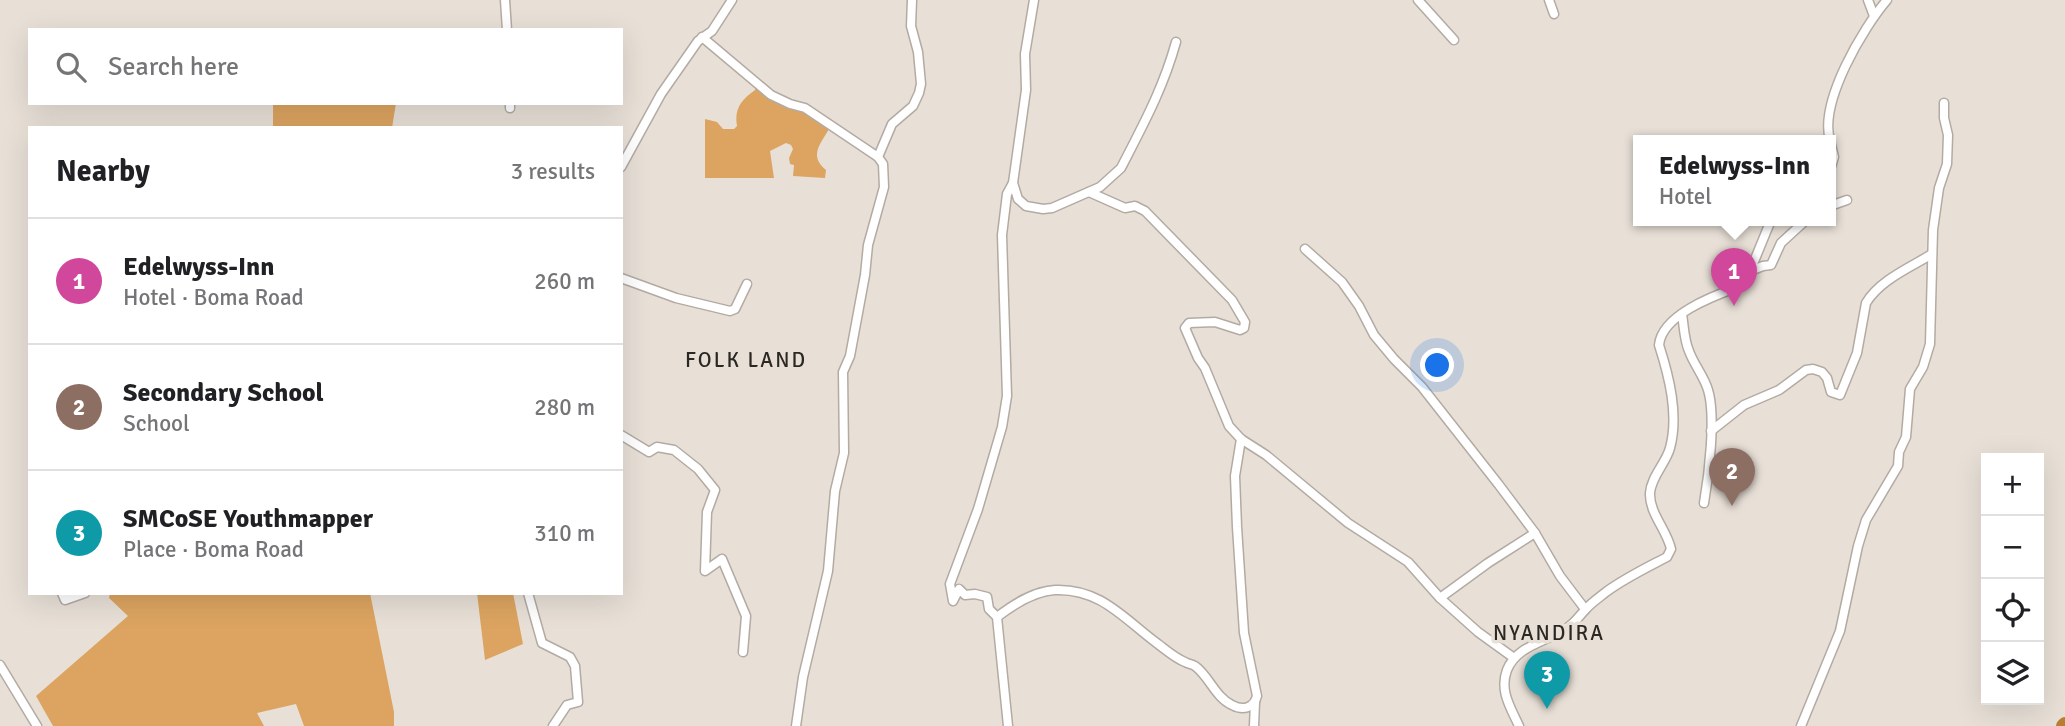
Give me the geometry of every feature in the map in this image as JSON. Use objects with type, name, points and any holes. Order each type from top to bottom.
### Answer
[{"type":"street","points":[[505,0],[506,28]]},
{"type":"street","points":[[623,163],[661,94],[702,37],[712,31],[732,0]]},
{"type":"street","points":[[878,157],[892,124],[913,106],[921,84],[918,52],[911,26],[912,0]]},
{"type":"street","points":[[1008,726],[997,617],[989,609],[988,597],[965,595],[959,589],[953,601],[950,584],[978,509],[1002,426],[1007,396],[1002,234],[1007,194],[1013,183],[1026,90],[1025,54],[1034,0]]},
{"type":"street","points":[[1418,0],[1454,40]]},
{"type":"street","points":[[1549,0],[1554,14]]},
{"type":"street","points":[[1868,0],[1874,16]]},
{"type":"street","points":[[1828,135],[1828,116],[1852,52],[1887,0]]},
{"type":"street","points":[[702,37],[771,95],[805,108],[878,157],[883,164],[884,187],[868,245],[850,356],[845,365],[844,453],[835,491],[828,571],[803,677],[796,726]]},
{"type":"street","points":[[1013,183],[1018,198],[1026,206],[1043,209],[1052,208],[1100,187],[1121,168],[1164,82],[1176,43]]},
{"type":"street","points":[[1801,726],[1840,631],[1862,532],[1898,466],[1899,452],[1906,437],[1910,389],[1923,367],[1930,344],[1931,254],[1937,200],[1947,164],[1948,135],[1944,103]]},
{"type":"street","points":[[1089,192],[1125,208],[1135,206],[1145,211],[1232,300],[1245,322],[1242,330],[1214,322],[1189,323],[1185,328],[1229,426],[1241,439],[1266,455],[1348,523],[1408,562],[1440,598],[1478,632],[1514,658]]},
{"type":"street","points":[[1836,204],[1847,200]]},
{"type":"street","points":[[1519,726],[1505,692],[1507,671],[1514,658],[1521,651],[1564,630],[1578,620],[1585,609],[1625,579],[1667,557],[1671,549],[1653,510],[1650,491],[1670,449],[1673,427],[1672,402],[1659,345],[1660,336],[1664,329],[1682,314],[1746,281],[1769,226]]},
{"type":"street","points":[[1750,271],[1771,265],[1781,243],[1799,226]]},
{"type":"street","points":[[1305,249],[1342,282],[1359,306],[1374,335],[1422,387],[1535,533],[1560,576],[1585,609]]},
{"type":"street","points":[[1711,431],[1744,405],[1779,390],[1806,370],[1822,372],[1831,392],[1840,395],[1857,353],[1866,303],[1870,296],[1882,284],[1931,254]]},
{"type":"street","points":[[623,279],[676,298],[730,312],[735,309],[747,284]]},
{"type":"street","points":[[1682,314],[1689,352],[1701,371],[1712,407],[1709,477],[1704,503]]},
{"type":"street","points":[[623,436],[649,452],[657,447],[674,450],[698,468],[715,490],[707,513],[705,571],[722,559],[746,616],[743,652]]},
{"type":"street","points":[[1241,439],[1235,476],[1237,527],[1244,633],[1256,685],[1254,726]]},
{"type":"street","points":[[1440,598],[1535,533]]},
{"type":"street","points":[[997,617],[1034,594],[1053,590],[1087,595],[1111,605],[1182,662],[1195,666],[1222,699],[1242,708],[1255,702]]},
{"type":"street","points":[[63,595],[65,600],[79,595]]},
{"type":"street","points":[[529,595],[542,643],[570,657],[575,666],[578,702],[567,705],[556,717],[553,726]]},
{"type":"street","points":[[0,665],[37,726]]},
{"type":"shaded area","points":[[756,81],[830,127],[817,154],[826,170],[825,178],[793,176],[794,165],[790,164],[789,158],[793,149],[786,143],[770,151],[774,178],[705,178],[705,119],[717,122],[723,129],[734,129],[737,126],[740,105],[755,90]]},
{"type":"shaded area","points":[[273,105],[396,105],[392,126],[273,126]]},
{"type":"shaded area","points":[[110,595],[370,595],[394,712],[394,726],[304,726],[296,704],[257,713],[264,726],[53,726],[36,696],[128,616],[109,598]]},
{"type":"shaded area","points":[[477,595],[513,595],[523,644],[485,660]]},
{"type":"place","name":"Edelwyss-Inn","points":[[1734,306]]},
{"type":"place","name":"Secondary School","points":[[1732,506]]},
{"type":"place","name":"SMCoSE Youthmapper","points":[[1547,709]]},
{"type":"district","name":"FOLK LAND","points":[[746,360]]},
{"type":"district","name":"NYANDIRA","points":[[1549,633]]}]
